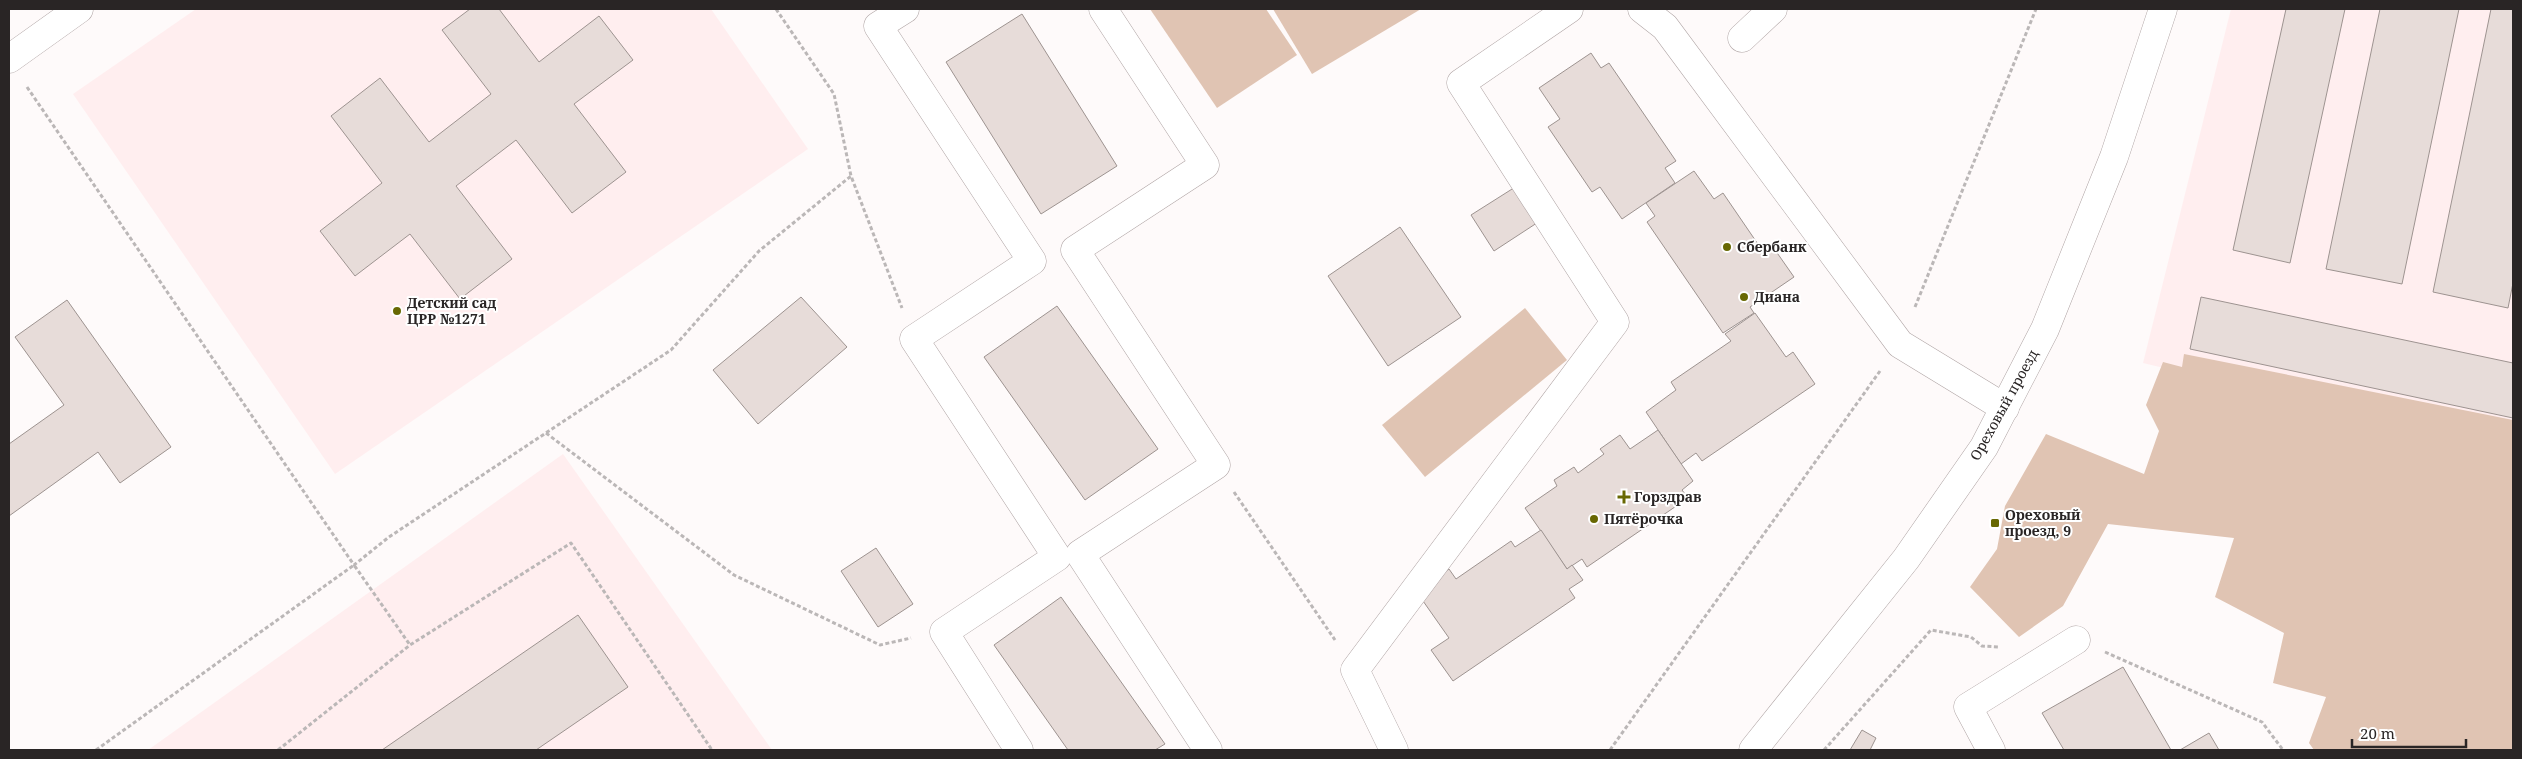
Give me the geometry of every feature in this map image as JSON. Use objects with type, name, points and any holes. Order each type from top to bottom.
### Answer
[{"type":"street","points":[[9,59],[79,9]]},
{"type":"street","points":[[905,9],[878,26],[1032,261],[914,339],[1057,557],[944,632],[1019,750]]},
{"type":"street","points":[[1102,9],[1205,165],[1075,250],[1216,465],[1080,554],[1208,750]]},
{"type":"street","points":[[1394,750],[1355,670],[1615,322],[1461,83],[1569,9]]},
{"type":"street","points":[[1642,9],[1665,27],[1900,344],[2005,408]]},
{"type":"street","points":[[1742,38],[1773,9]]},
{"type":"street","name":"Ореховый проезд","points":[[1753,750],[1906,560],[1984,447],[2045,329],[2114,157],[2163,9]]},
{"type":"street","points":[[1991,750],[1968,707],[2076,640]]},
{"type":"path","points":[[776,9],[834,94],[851,176],[914,339]]},
{"type":"path","points":[[1610,750],[1900,344],[2036,9]]},
{"type":"path","points":[[26,84],[410,645]]},
{"type":"path","points":[[96,750],[389,537],[672,350],[759,251],[851,176]]},
{"type":"path","points":[[546,433],[734,575],[880,645],[944,632]]},
{"type":"path","points":[[1216,465],[1355,670]]},
{"type":"path","points":[[278,750],[410,645],[571,543],[712,750]]},
{"type":"path","points":[[1824,750],[1931,630],[1971,637],[1982,646],[2010,648],[2036,664]]},
{"type":"path","points":[[2076,640],[2262,722],[2283,750]]},
{"type":"shaded area","name":"Детский сад ЦРР №1271","points":[[196,9],[711,9],[808,149],[335,474],[73,94]]},
{"type":"shaded area","points":[[1150,9],[1266,9],[1297,55],[1217,108]]},
{"type":"shaded area","points":[[1273,9],[1421,9],[1312,74]]},
{"type":"shaded area","points":[[2231,9],[2513,9],[2513,451],[2143,363]]},
{"type":"shaded area","points":[[1525,308],[1567,360],[1425,477],[1382,425]]},
{"type":"shaded area","points":[[2184,354],[2513,420],[2513,750],[2314,750],[2309,743],[2326,697],[2273,683],[2284,633],[2215,597],[2234,538],[2108,524],[2063,606],[2019,637],[1970,587],[1997,549],[2005,506],[2046,434],[2144,474],[2159,431],[2146,405],[2163,362],[2182,367]]},
{"type":"shaded area","points":[[563,454],[772,750],[148,750]]},
{"type":"building","points":[[470,9],[499,9],[539,62],[599,16],[633,60],[574,104],[626,172],[572,213],[516,140],[456,186],[512,259],[460,299],[410,234],[355,276],[320,231],[382,183],[331,116],[380,78],[429,142],[491,94],[442,30]]},
{"type":"building","points":[[2286,9],[2345,9],[2290,263],[2233,250]]},
{"type":"building","points":[[2380,9],[2459,9],[2402,284],[2326,269]]},
{"type":"building","points":[[2491,9],[2513,9],[2513,283],[2508,308],[2433,292]]},
{"type":"building","points":[[1022,14],[1117,166],[1041,214],[946,62]]},
{"type":"building","points":[[1591,53],[1601,68],[1609,63],[1676,161],[1665,168],[1675,183],[1622,219],[1600,187],[1592,192],[1548,127],[1560,119],[1539,88]]},
{"type":"building","points":[[1694,171],[1714,199],[1723,193],[1764,253],[1773,247],[1794,277],[1750,307],[1754,313],[1723,333],[1647,222],[1655,216],[1646,203]]},
{"type":"building","points":[[1520,184],[1543,219],[1494,251],[1471,215]]},
{"type":"building","points":[[1400,227],[1461,317],[1388,366],[1328,276]]},
{"type":"building","points":[[801,297],[847,347],[758,424],[713,370]]},
{"type":"building","points":[[2201,297],[2513,363],[2513,418],[2190,349]]},
{"type":"building","points":[[67,300],[171,447],[120,483],[98,452],[9,516],[9,444],[64,405],[15,337]]},
{"type":"building","points":[[1057,306],[1158,449],[1085,500],[984,357]]},
{"type":"building","points":[[1755,313],[1786,357],[1793,352],[1815,384],[1702,461],[1696,453],[1681,464],[1646,412],[1676,390],[1671,382],[1731,341],[1725,334]]},
{"type":"building","points":[[1658,430],[1693,481],[1682,490],[1688,498],[1587,567],[1582,559],[1567,569],[1525,508],[1557,486],[1554,480],[1574,467],[1578,473],[1604,454],[1600,449],[1620,435],[1630,449]]},
{"type":"building","points":[[1541,530],[1567,569],[1572,565],[1583,580],[1569,589],[1575,598],[1453,681],[1431,650],[1449,638],[1416,591],[1449,569],[1456,579],[1511,541],[1515,547]]},
{"type":"building","points":[[876,548],[913,604],[878,627],[841,571]]},
{"type":"building","points":[[1061,597],[1165,744],[1155,750],[1068,750],[994,645]]},
{"type":"building","points":[[578,615],[628,687],[536,750],[382,750]]},
{"type":"building","points":[[2123,667],[2171,750],[2064,750],[2042,713]]},
{"type":"building","points":[[1862,730],[1876,738],[1870,750],[1850,750]]},
{"type":"building","points":[[2209,733],[2219,750],[2180,750]]},
{"type":"place","name":"Сбербанк","points":[[1727,247]]},
{"type":"place","name":"Диана","points":[[1744,297]]},
{"type":"place","name":"Детский сад ЦРР №1271","points":[[397,311]]},
{"type":"place","name":"Горздрав","points":[[1624,497]]},
{"type":"place","name":"Пятёрочка","points":[[1594,519]]},
{"type":"place","name":"Ореховый проезд, 9","points":[[1995,523]]}]
